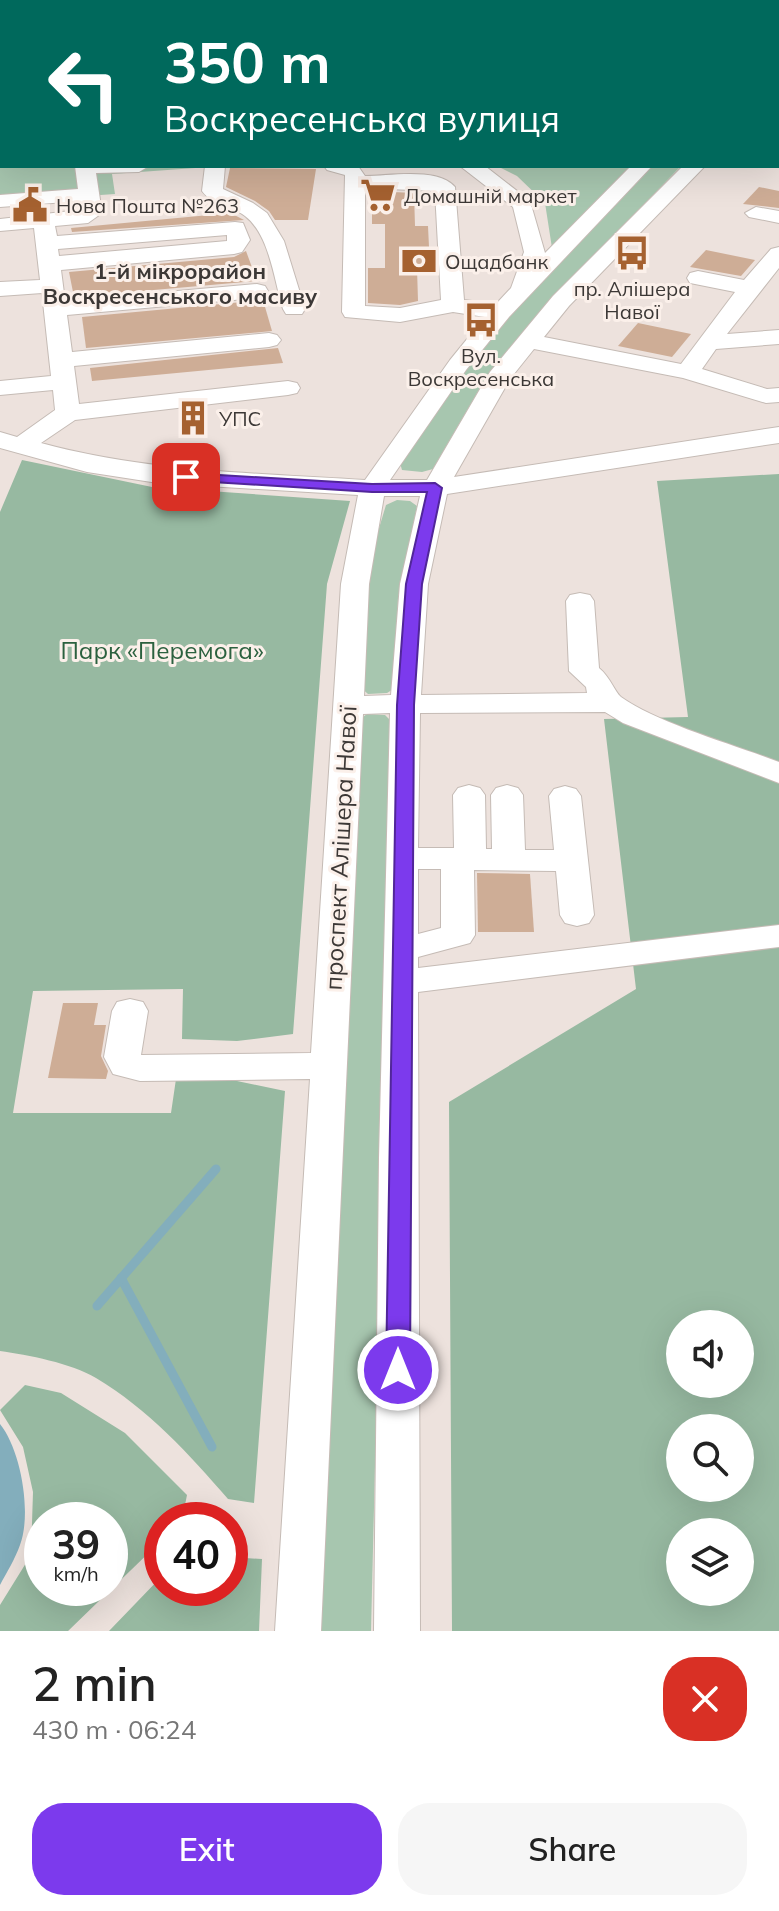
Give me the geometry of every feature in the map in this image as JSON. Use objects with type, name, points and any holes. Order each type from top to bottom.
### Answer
[{"type":"street","points":[[0,289],[48,253],[88,216],[92,210],[85,168]]},
{"type":"street","points":[[215,168],[212,191],[223,202],[250,209],[267,226],[294,309]]},
{"type":"street","points":[[347,168],[355,173],[351,311],[400,315],[453,305],[501,312]]},
{"type":"street","points":[[474,168],[523,205],[535,252],[520,293]]},
{"type":"street","name":"проспект Алішера Навої","points":[[298,1631],[355,584],[372,488],[458,365],[501,312],[640,168]]},
{"type":"street","points":[[397,1631],[402,858],[405,705],[414,584],[435,488],[499,377],[561,301],[693,168]]},
{"type":"street","points":[[355,182],[428,182],[445,187],[453,305]]},
{"type":"street","points":[[0,201],[89,194]]},
{"type":"street","points":[[756,213],[779,217]]},
{"type":"street","points":[[0,225],[48,253],[226,248],[234,247],[239,240],[235,228],[48,253]]},
{"type":"street","points":[[48,253],[68,413]]},
{"type":"street","points":[[687,372],[749,288],[774,264]]},
{"type":"street","points":[[698,278],[749,288]]},
{"type":"street","points":[[55,309],[257,291]]},
{"type":"street","points":[[708,343],[779,337]]},
{"type":"street","points":[[0,388],[63,371],[269,340]]},
{"type":"street","points":[[529,341],[687,372],[766,396],[779,395]]},
{"type":"street","points":[[458,365],[458,375],[467,383],[487,383],[499,377]]},
{"type":"street","points":[[11,443],[68,413],[288,388]]},
{"type":"street","points":[[11,443],[87,464],[158,475],[372,488],[435,488],[779,435]]},
{"type":"street","points":[[580,601],[590,695]]},
{"type":"street","points":[[348,705],[590,695],[779,773]]},
{"type":"street","points":[[401,966],[458,935],[469,795]]},
{"type":"street","points":[[507,795],[509,860]]},
{"type":"street","points":[[565,796],[577,915]]},
{"type":"street","points":[[402,858],[571,861]]},
{"type":"street","points":[[401,966],[779,936]]},
{"type":"street","points":[[130,1011],[122,1057],[126,1065],[140,1068],[328,1066]]},
{"type":"green space","points":[[0,168],[195,168],[112,174],[115,194],[0,202]]},
{"type":"green space","points":[[501,168],[629,168],[552,248],[545,203],[517,176]]},
{"type":"green space","points":[[651,168],[679,168],[553,298],[487,376],[433,469],[422,472],[402,470],[400,463],[471,356]]},
{"type":"green space","name":"Парк «Перемога»","points":[[22,460],[152,487],[350,501],[327,584],[293,1034],[237,1041],[182,1039],[183,989],[33,991],[13,1113],[171,1113],[176,1079],[237,1081],[285,1091],[254,1503],[228,1499],[150,1418],[96,1378],[62,1364],[0,1351],[0,512]]},
{"type":"green space","points":[[779,474],[779,1631],[452,1631],[449,1102],[636,989],[604,719],[688,717],[657,481]]},
{"type":"green space","points":[[397,500],[410,501],[417,506],[398,598],[395,688],[387,693],[368,694],[359,686],[368,565],[386,505]]},
{"type":"green space","points":[[367,714],[385,715],[393,723],[371,1631],[316,1631],[359,720]]},
{"type":"green space","points":[[25,1385],[61,1393],[125,1433],[187,1495],[186,1502],[144,1502],[144,1557],[128,1573],[128,1502],[33,1502],[23,1447],[0,1410]]},
{"type":"green space","points":[[248,1558],[262,1559],[259,1631],[109,1631],[144,1595],[144,1606],[248,1606]]},
{"type":"green space","points":[[24,1566],[24,1606],[94,1606],[68,1631],[0,1631],[0,1605]]},
{"type":"water","points":[[0,1424],[19,1465],[24,1502],[20,1545],[0,1585]]},
{"type":"building","points":[[230,168],[316,169],[308,220],[275,220],[255,201],[226,187]]},
{"type":"building","points":[[759,187],[779,191],[779,208],[743,204]]},
{"type":"building","points":[[372,191],[414,193],[415,226],[428,226],[430,268],[417,268],[418,301],[400,305],[368,303],[368,268],[385,268],[385,224],[372,224]]},
{"type":"building","points":[[221,208],[244,220],[72,232],[71,228],[220,214]]},
{"type":"building","points":[[706,250],[755,260],[741,276],[690,267]]},
{"type":"building","points":[[246,251],[257,281],[74,297],[69,272],[234,257]]},
{"type":"building","points":[[263,300],[272,331],[86,348],[82,317]]},
{"type":"building","points":[[638,323],[691,334],[672,357],[618,346]]},
{"type":"building","points":[[278,348],[283,363],[92,381],[90,368]]},
{"type":"building","points":[[477,873],[530,874],[534,932],[478,932]]},
{"type":"building","points":[[63,1003],[98,1003],[94,1025],[106,1025],[101,1056],[108,1071],[106,1079],[48,1078]]},
{"type":"waterway","points":[[121,1278],[216,1169]]},
{"type":"waterway","points":[[97,1306],[121,1278]]},
{"type":"waterway","points":[[121,1278],[212,1447]]},
{"type":"place","name":"Домашній маркет","points":[[378,195]]},
{"type":"place","name":"Нова Пошта №263","points":[[30,205]]},
{"type":"place","name":"пр. Алішера Навої","points":[[632,253]]},
{"type":"place","name":"Ощадбанк","points":[[419,261]]},
{"type":"place","name":"Вул. Воскресенська","points":[[481,320]]},
{"type":"place","name":"УПС","points":[[193,418]]},
{"type":"district","name":"1-й мікрорайон Воскресенського масиву","points":[[180,284]]},
{"type":"route","points":[[186,477],[372,488],[435,488],[414,584],[405,705],[398,1370]]}]
